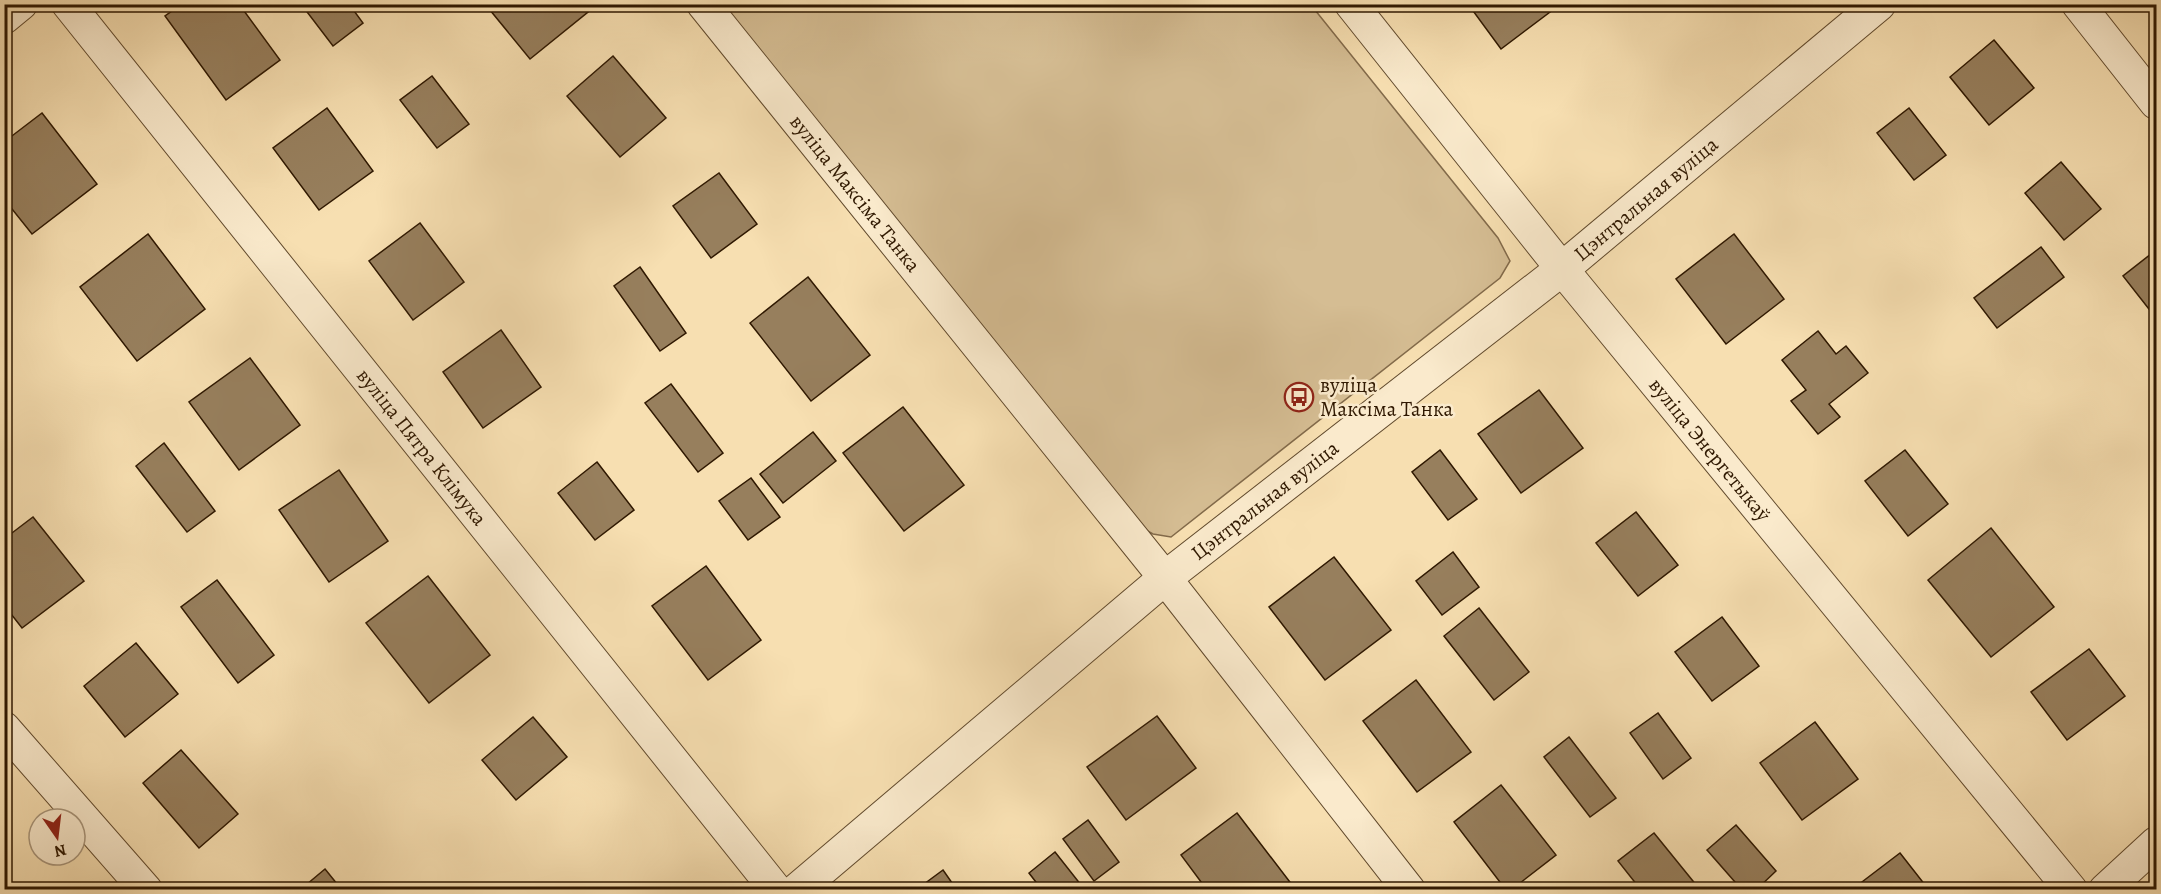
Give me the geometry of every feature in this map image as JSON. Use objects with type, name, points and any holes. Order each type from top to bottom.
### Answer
[{"type":"street","points":[[4,18],[21,4]]},
{"type":"street","name":"вуліца Пятра Клімука","points":[[68,4],[776,890]]},
{"type":"street","name":"вуліца Максіма Танка","points":[[703,4],[1166,578],[1409,890]]},
{"type":"street","name":"вуліца Энергетыкаў","points":[[1351,4],[1562,269],[2071,890]]},
{"type":"street","name":"Цэнтральная вуліца","points":[[797,890],[1166,578],[1562,269],[1879,4]]},
{"type":"street","points":[[2078,4],[2157,103]]},
{"type":"street","points":[[4,728],[146,890]]},
{"type":"street","points":[[2105,890],[2157,843]]},
{"type":"shaded area","points":[[723,5],[1311,5],[1498,238],[1510,261],[1500,278],[1171,537],[1153,534],[1135,524]]},
{"type":"building","points":[[182,4],[239,4],[280,60],[226,100],[165,16]]},
{"type":"building","points":[[301,4],[349,4],[363,23],[333,46]]},
{"type":"building","points":[[485,4],[582,4],[588,12],[530,59]]},
{"type":"building","points":[[1468,4],[1557,4],[1558,6],[1501,49]]},
{"type":"building","points":[[1994,40],[2034,88],[1989,125],[1950,77]]},
{"type":"building","points":[[613,56],[666,118],[620,157],[567,96]]},
{"type":"building","points":[[432,76],[469,124],[437,148],[400,100]]},
{"type":"building","points":[[327,108],[373,171],[319,210],[273,148]]},
{"type":"building","points":[[1909,108],[1946,155],[1914,180],[1877,133]]},
{"type":"building","points":[[42,113],[97,184],[32,234],[4,199],[4,142]]},
{"type":"building","points":[[2061,162],[2101,209],[2064,240],[2025,193]]},
{"type":"building","points":[[719,173],[757,224],[711,258],[673,206]]},
{"type":"building","points":[[420,223],[464,282],[413,320],[369,261]]},
{"type":"building","points":[[148,234],[205,309],[137,361],[80,287]]},
{"type":"building","points":[[1734,234],[1784,299],[1726,344],[1676,279]]},
{"type":"building","points":[[2041,247],[2064,277],[1997,328],[1974,298]]},
{"type":"building","points":[[2156,250],[2156,318],[2123,276]]},
{"type":"building","points":[[640,267],[686,333],[660,351],[614,286]]},
{"type":"building","points":[[808,277],[870,355],[811,401],[750,323]]},
{"type":"building","points":[[501,330],[541,387],[483,428],[443,372]]},
{"type":"building","points":[[1818,331],[1836,354],[1846,346],[1868,373],[1829,404],[1840,417],[1818,434],[1791,401],[1806,390],[1782,360]]},
{"type":"building","points":[[250,358],[300,425],[239,470],[189,402]]},
{"type":"building","points":[[671,384],[723,453],[698,472],[645,403]]},
{"type":"building","points":[[1539,390],[1583,448],[1521,493],[1478,434]]},
{"type":"building","points":[[903,407],[964,485],[904,531],[843,453]]},
{"type":"building","points":[[813,432],[836,461],[783,503],[760,474]]},
{"type":"building","points":[[164,443],[215,511],[187,532],[136,466]]},
{"type":"building","points":[[1440,450],[1477,499],[1448,520],[1412,472]]},
{"type":"building","points":[[1905,450],[1948,504],[1908,536],[1865,481]]},
{"type":"building","points":[[597,462],[634,510],[595,540],[558,493]]},
{"type":"building","points":[[339,470],[388,541],[329,582],[279,510]]},
{"type":"building","points":[[751,478],[780,517],[748,540],[719,501]]},
{"type":"building","points":[[1636,512],[1678,565],[1638,596],[1596,543]]},
{"type":"building","points":[[33,517],[84,581],[22,628],[4,605],[4,539]]},
{"type":"building","points":[[1991,528],[2054,607],[1991,657],[1928,580]]},
{"type":"building","points":[[1453,552],[1479,587],[1442,615],[1416,581]]},
{"type":"building","points":[[1334,557],[1391,630],[1325,680],[1269,607]]},
{"type":"building","points":[[706,566],[761,640],[708,680],[652,606]]},
{"type":"building","points":[[428,576],[490,655],[429,703],[366,623]]},
{"type":"building","points":[[217,580],[274,655],[238,683],[181,607]]},
{"type":"building","points":[[1479,608],[1529,672],[1494,700],[1444,636]]},
{"type":"building","points":[[1722,617],[1759,666],[1712,701],[1675,652]]},
{"type":"building","points":[[136,643],[178,694],[125,737],[84,686]]},
{"type":"building","points":[[2089,649],[2125,696],[2067,740],[2031,692]]},
{"type":"building","points":[[1416,680],[1471,752],[1417,792],[1363,721]]},
{"type":"building","points":[[1658,713],[1691,758],[1663,779],[1630,733]]},
{"type":"building","points":[[1157,716],[1196,768],[1126,820],[1087,767]]},
{"type":"building","points":[[533,717],[567,757],[516,800],[482,760]]},
{"type":"building","points":[[1815,722],[1858,779],[1802,820],[1760,763]]},
{"type":"building","points":[[1569,737],[1616,798],[1590,817],[1544,757]]},
{"type":"building","points":[[181,750],[238,814],[199,848],[143,783]]},
{"type":"building","points":[[1501,785],[1556,855],[1511,890],[1506,890],[1454,822]]},
{"type":"building","points":[[1237,813],[1296,890],[1207,890],[1181,855]]},
{"type":"building","points":[[1088,820],[1119,862],[1094,881],[1063,839]]},
{"type":"building","points":[[1736,825],[1776,871],[1756,890],[1742,890],[1707,850]]},
{"type":"building","points":[[1654,833],[1697,886],[1693,890],[1641,890],[1618,861]]},
{"type":"building","points":[[1055,852],[1085,890],[1042,890],[1029,873]]},
{"type":"building","points":[[1900,853],[1929,890],[1856,890],[1854,888]]},
{"type":"building","points":[[325,869],[342,890],[300,890]]},
{"type":"building","points":[[943,870],[957,890],[916,890]]},
{"type":"place","name":"вуліца Максіма Танка","points":[[1299,397]]}]
